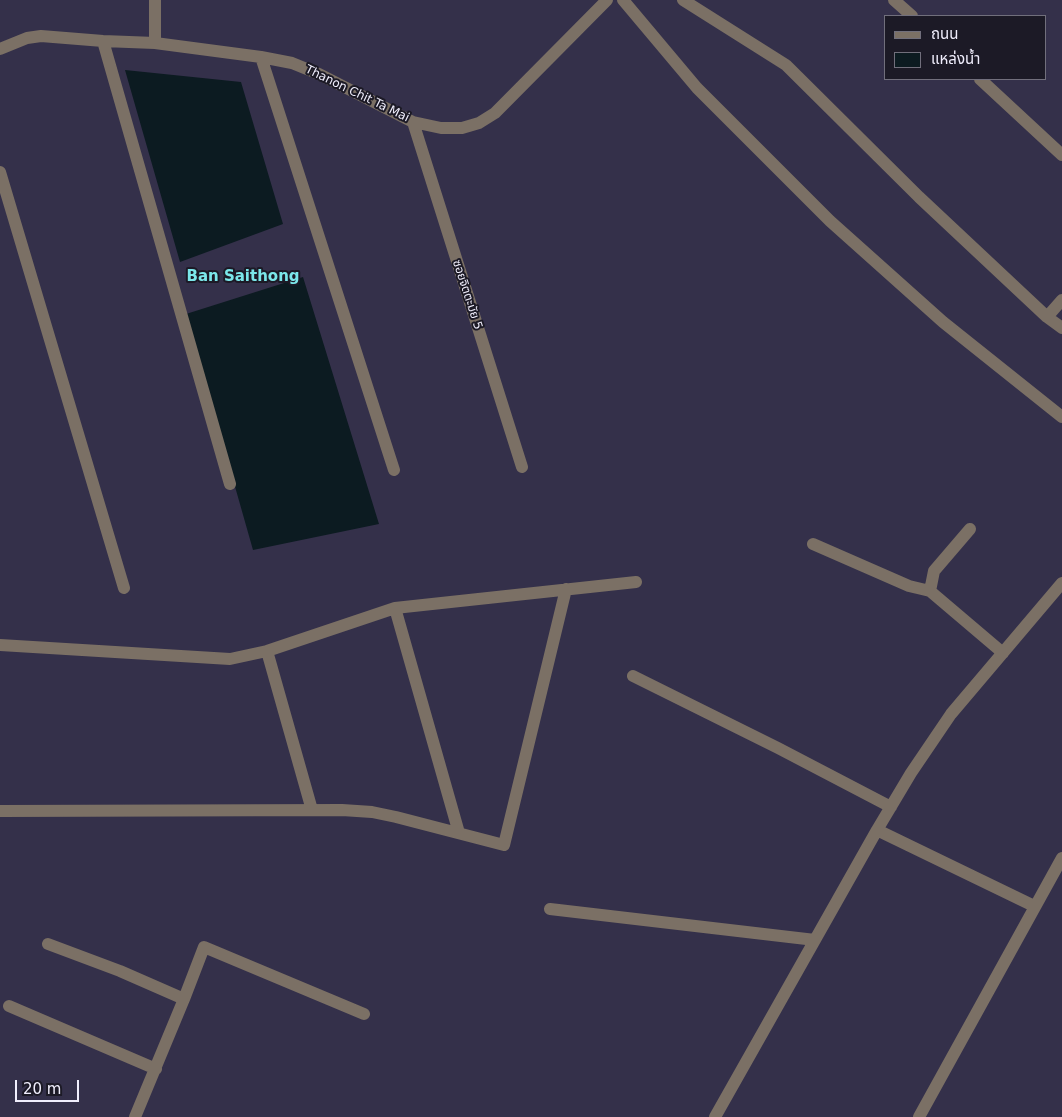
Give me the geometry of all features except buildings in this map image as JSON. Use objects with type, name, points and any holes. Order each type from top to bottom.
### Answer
[{"type":"street","points":[[154,43],[155,0]]},
{"type":"street","name":"Thanon Chit Ta Mai","points":[[0,49],[27,38],[41,36],[154,43],[261,57],[292,63],[318,74],[413,122],[441,128],[462,128],[479,123],[495,113],[608,0]]},
{"type":"street","points":[[623,0],[697,88],[830,221],[943,322],[1062,417]]},
{"type":"street","points":[[683,0],[786,65],[919,197],[1047,317],[1062,328]]},
{"type":"street","points":[[894,0],[911,15]]},
{"type":"street","points":[[103,41],[230,484]]},
{"type":"street","points":[[261,57],[394,470]]},
{"type":"street","points":[[981,80],[1062,155]]},
{"type":"street","name":"ซอยจิตตะมัย 5","points":[[413,122],[522,467]]},
{"type":"street","points":[[0,172],[124,588]]},
{"type":"street","points":[[1047,317],[1062,300]]},
{"type":"street","points":[[930,591],[934,571],[970,529]]},
{"type":"street","points":[[813,544],[908,586],[930,591],[1003,653]]},
{"type":"street","points":[[0,645],[230,660],[266,651],[395,608],[636,582]]},
{"type":"street","points":[[716,1117],[911,773],[951,714],[1062,584]]},
{"type":"street","points":[[0,811],[342,810],[372,812],[504,845],[566,589]]},
{"type":"street","points":[[395,608],[459,833]]},
{"type":"street","points":[[266,651],[312,810]]},
{"type":"street","points":[[633,676],[891,807]]},
{"type":"street","points":[[877,830],[1034,906]]},
{"type":"street","points":[[919,1117],[1062,858]]},
{"type":"street","points":[[550,909],[815,940]]},
{"type":"street","points":[[48,944],[120,971],[184,999]]},
{"type":"street","points":[[135,1117],[204,947],[364,1014]]},
{"type":"street","points":[[9,1006],[156,1069]]},
{"type":"water","points":[[125,70],[241,82],[283,224],[180,262]]},
{"type":"water","points":[[303,277],[379,524],[253,550],[186,314]]},
{"type":"district","name":"Ban Saithong","points":[[243,277]]}]
